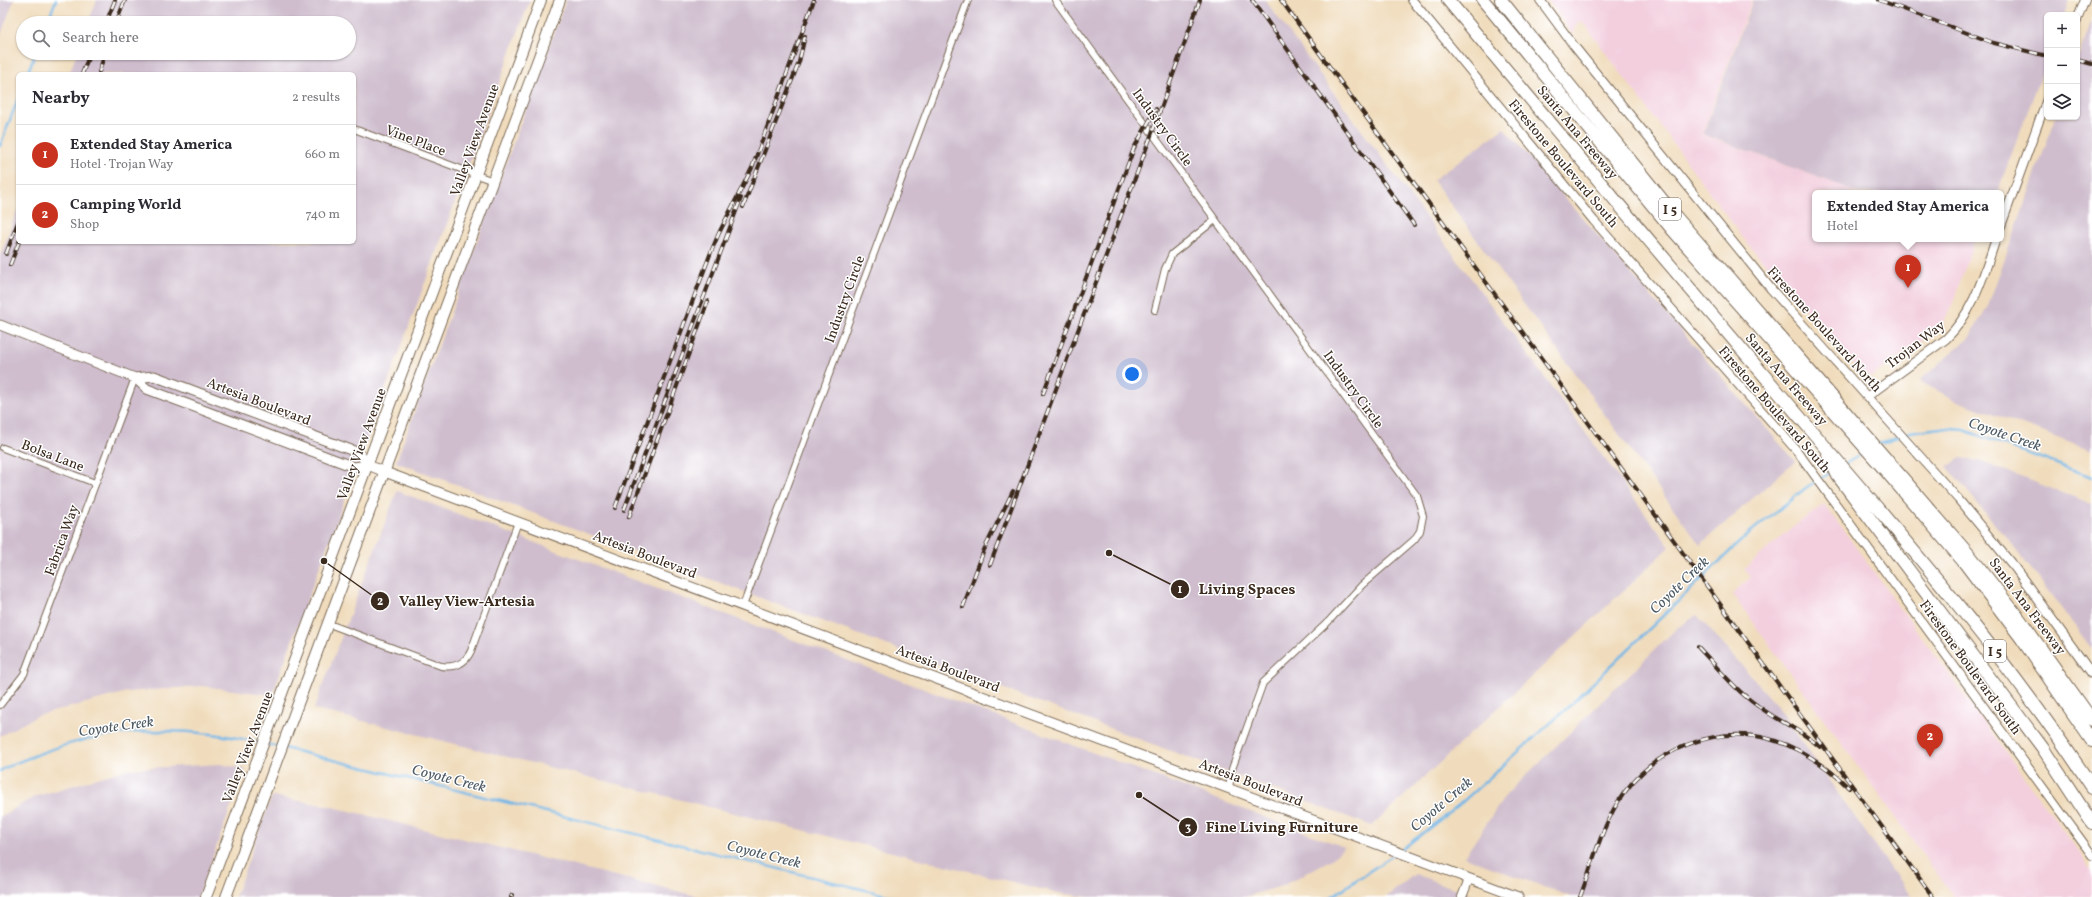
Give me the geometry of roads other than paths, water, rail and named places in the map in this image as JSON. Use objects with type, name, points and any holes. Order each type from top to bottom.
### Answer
[{"type":"highway","name":"Santa Ana Freeway","points":[[1448,0],[1657,251],[1811,431],[1863,488],[1928,567],[2028,694],[2092,787]]},
{"type":"highway","points":[[1483,0],[1672,229],[1842,415]]},
{"type":"highway","name":"Santa Ana Freeway","points":[[1501,0],[1676,217],[1754,308],[1842,415],[1971,557],[2017,615],[2092,720]]},
{"type":"highway","points":[[1824,445],[1838,476],[2042,747],[2092,822]]},
{"type":"highway","points":[[1889,468],[1989,595],[2055,685],[2092,741]]},
{"type":"main road","name":"Valley View Avenue","points":[[206,897],[541,0]]},
{"type":"main road","points":[[226,897],[329,624],[560,0]]},
{"type":"main road","points":[[424,313],[442,319]]},
{"type":"main road","name":"Artesia Boulevard","points":[[0,325],[135,378],[147,389],[354,467],[368,465]]},
{"type":"main road","name":"Artesia Boulevard","points":[[135,378],[154,376],[359,454],[368,465],[385,472],[1518,897]]},
{"type":"street","name":"Industry Circle","points":[[743,606],[968,0]]},
{"type":"street","name":"Industry Circle","points":[[1055,0],[1417,496],[1423,516],[1420,531],[1414,540],[1362,585],[1328,622],[1313,634],[1263,683],[1232,769],[1229,788]]},
{"type":"street","name":"Firestone Boulevard South","points":[[1412,0],[1594,221],[1806,463],[2092,855]]},
{"type":"street","name":"Firestone Boulevard North","points":[[1540,0],[1574,46],[1771,289],[1913,447],[2014,568],[2092,674]]},
{"type":"street","points":[[2080,12],[2085,0]]},
{"type":"street","points":[[2004,218],[2044,108]]},
{"type":"street","name":"Vine Place","points":[[356,130],[493,181]]},
{"type":"street","points":[[1155,310],[1165,269],[1172,254],[1215,220]]},
{"type":"street","name":"Trojan Way","points":[[1868,396],[1946,339],[1956,329],[1972,304],[1995,242]]},
{"type":"street","name":"Fabrica Way","points":[[0,705],[24,674],[135,378]]},
{"type":"street","name":"Bolsa Lane","points":[[3,448],[95,483]]},
{"type":"street","points":[[329,624],[441,666],[457,666],[467,660],[471,651],[518,522]]},
{"type":"street","points":[[1462,897],[1469,879]]},
{"type":"waterway","points":[[50,16],[56,0]]},
{"type":"waterway","points":[[28,72],[33,60]]},
{"type":"waterway","points":[[0,146],[16,104]]},
{"type":"waterway","name":"Coyote Creek","points":[[1878,444],[1910,432],[1940,428],[1964,430],[2092,477]]},
{"type":"waterway","name":"Coyote Creek","points":[[1845,464],[1865,452]]},
{"type":"waterway","name":"Coyote Creek","points":[[1401,850],[1460,804],[1564,711],[1748,534],[1807,487],[1833,471]]},
{"type":"waterway","name":"Coyote Creek","points":[[0,771],[18,762],[64,745],[92,738],[148,731],[204,733],[262,743]]},
{"type":"waterway","name":"Coyote Creek","points":[[266,744],[279,747]]},
{"type":"waterway","name":"Coyote Creek","points":[[284,748],[894,897]]},
{"type":"waterway","name":"Coyote Creek","points":[[1331,897],[1395,854]]},
{"type":"railway","points":[[109,16],[115,0]]},
{"type":"railway","points":[[119,16],[125,0]]},
{"type":"railway","points":[[615,508],[711,252],[752,168],[814,0]]},
{"type":"railway","points":[[990,565],[1152,133],[1200,0]]},
{"type":"railway","points":[[1252,0],[1414,225]]},
{"type":"railway","points":[[1281,0],[1933,897]]},
{"type":"railway","points":[[1879,0],[1994,43],[2044,55]]},
{"type":"railway","points":[[743,207],[799,62],[805,36]]},
{"type":"railway","points":[[83,72],[87,60]]},
{"type":"railway","points":[[99,72],[103,60]]},
{"type":"railway","points":[[2080,61],[2092,64]]},
{"type":"railway","points":[[1043,394],[1134,148],[1156,109]]},
{"type":"railway","points":[[624,510],[741,198]]},
{"type":"railway","points":[[6,254],[16,227]]},
{"type":"railway","points":[[10,265],[18,244]]},
{"type":"railway","points":[[629,517],[708,301]]},
{"type":"railway","points":[[963,607],[984,550],[1013,491]]},
{"type":"railway","points":[[1698,647],[1726,678],[1750,700],[1820,747]]},
{"type":"railway","points":[[1580,897],[1604,830],[1616,805],[1624,793],[1637,777],[1653,764],[1670,753],[1689,744],[1708,738],[1728,735],[1749,735],[1780,742],[1812,758],[1849,788]]},
{"type":"place","name":"Extended Stay America","points":[[1908,288]]},
{"type":"place","name":"Living Spaces","points":[[1109,553]]},
{"type":"place","name":"Valley View-Artesia","points":[[324,561]]},
{"type":"place","name":"Camping World","points":[[1930,757]]},
{"type":"place","name":"Fine Living Furniture","points":[[1139,795]]}]
